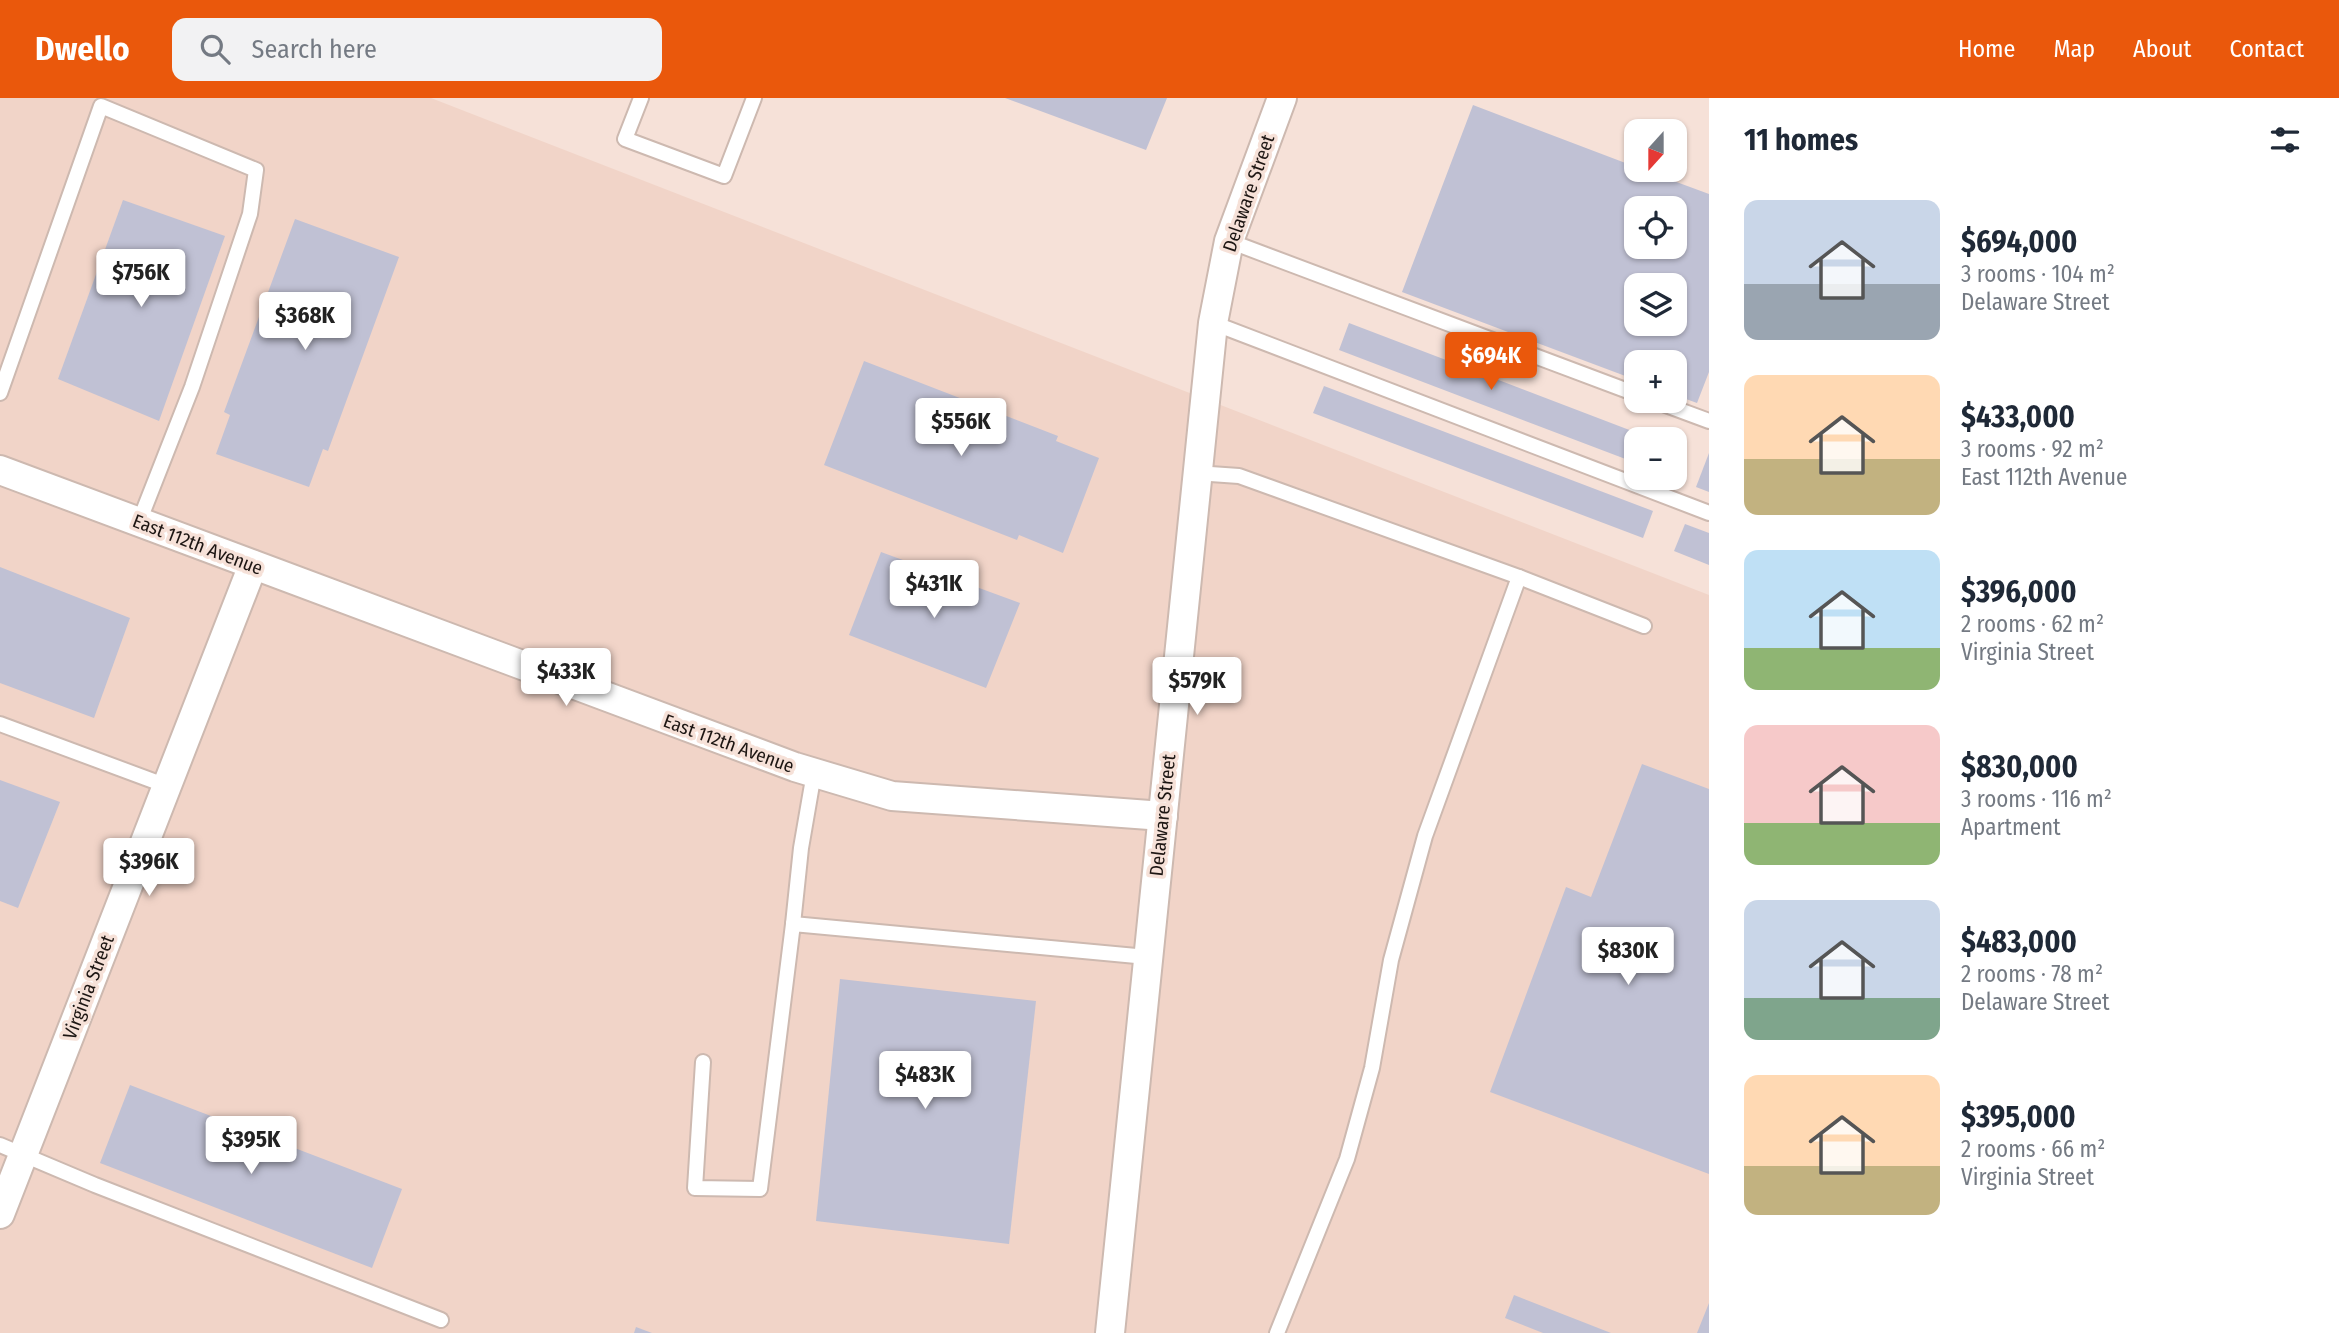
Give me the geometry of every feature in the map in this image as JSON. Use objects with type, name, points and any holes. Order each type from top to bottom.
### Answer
[{"type":"street","name":"Delaware Street","points":[[1110,1333],[1213,323],[1229,241],[1282,98]]},
{"type":"street","name":"East 112th Avenue","points":[[0,470],[814,773],[892,796],[1163,816]]},
{"type":"street","name":"Virginia Street","points":[[0,1214],[11,1150],[167,786],[253,565]]},
{"type":"lane","points":[[641,98],[625,139],[724,176],[754,98]]},
{"type":"lane","points":[[0,393],[101,106],[256,170],[250,214],[192,387],[139,522]]},
{"type":"lane","points":[[1229,241],[1624,389]]},
{"type":"lane","points":[[1213,323],[1709,513]]},
{"type":"lane","points":[[1687,413],[1709,421]]},
{"type":"lane","points":[[1196,473],[1239,475],[1519,577],[1644,626]]},
{"type":"lane","points":[[1277,1333],[1347,1159],[1373,1068],[1391,960],[1424,836],[1519,577]]},
{"type":"lane","points":[[0,724],[167,786]]},
{"type":"lane","points":[[703,1062],[695,1188],[760,1189],[801,848],[814,773]]},
{"type":"lane","points":[[793,924],[1147,957]]},
{"type":"lane","points":[[11,1150],[441,1320]]},
{"type":"shaded area","points":[[0,98],[431,98],[1709,595],[1709,1333],[0,1333]]},
{"type":"building","points":[[1005,98],[1167,98],[1146,150]]},
{"type":"building","points":[[1473,105],[1624,162],[1624,182],[1676,182],[1709,194],[1709,372],[1697,403],[1687,399],[1687,350],[1624,350],[1624,375],[1402,292]]},
{"type":"building","points":[[123,200],[225,236],[159,421],[58,379]]},
{"type":"building","points":[[295,219],[399,257],[328,451],[323,449],[309,487],[216,454],[230,415],[224,412]]},
{"type":"building","points":[[1349,323],[1624,428],[1624,458],[1339,350]]},
{"type":"building","points":[[864,361],[1058,436],[1056,441],[1099,458],[1063,553],[1019,535],[1017,540],[824,465]]},
{"type":"building","points":[[1324,386],[1653,511],[1643,538],[1313,413]]},
{"type":"building","points":[[1709,453],[1709,492],[1696,487]]},
{"type":"building","points":[[1685,524],[1709,533],[1709,565],[1674,551]]},
{"type":"building","points":[[881,552],[1020,603],[986,688],[849,635]]},
{"type":"building","points":[[0,567],[130,618],[94,718],[0,683]]},
{"type":"building","points":[[1642,764],[1709,789],[1709,1174],[1490,1092],[1566,887],[1591,897]]},
{"type":"building","points":[[0,780],[60,802],[18,908],[0,901]]},
{"type":"building","points":[[840,979],[1036,1001],[1009,1244],[816,1221]]},
{"type":"building","points":[[130,1085],[402,1189],[372,1268],[100,1163]]},
{"type":"building","points":[[1514,1295],[1611,1333],[1543,1333],[1505,1318]]},
{"type":"building","points":[[1709,1303],[1709,1333],[1697,1333]]},
{"type":"building","points":[[636,1327],[652,1333],[634,1333]]}]
